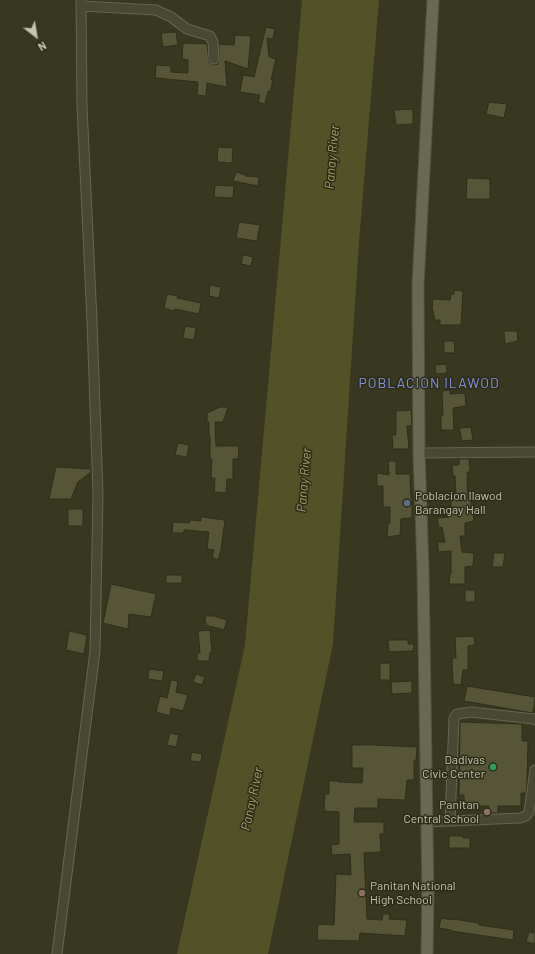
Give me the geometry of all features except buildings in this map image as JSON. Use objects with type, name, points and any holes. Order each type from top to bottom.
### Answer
[{"type":"main road","points":[[427,954],[428,896],[423,569],[419,453],[418,285],[433,0]]},
{"type":"street","points":[[57,954],[94,651],[98,494],[92,313],[82,106],[81,3],[156,10],[171,17],[187,29],[210,36],[213,42],[214,59]]},
{"type":"street","points":[[419,453],[535,452]]},
{"type":"street","points":[[450,821],[454,718],[457,714],[471,712],[535,720]]},
{"type":"street","points":[[427,822],[520,818],[526,816],[529,812],[535,770]]},
{"type":"water","name":"Panay River","points":[[302,0],[379,0],[359,242],[333,644],[268,954],[177,954],[245,645]]},
{"type":"place","name":"Poblacion Ilawod Barangay Hall","points":[[407,503]]},
{"type":"place","name":"Dadivas Civic Center","points":[[493,767]]},
{"type":"place","name":"Panitan Central School","points":[[487,812]]},
{"type":"place","name":"Panitan National High School","points":[[362,893]]},
{"type":"district","name":"POBLACION ILAWOD","points":[[429,383]]}]
